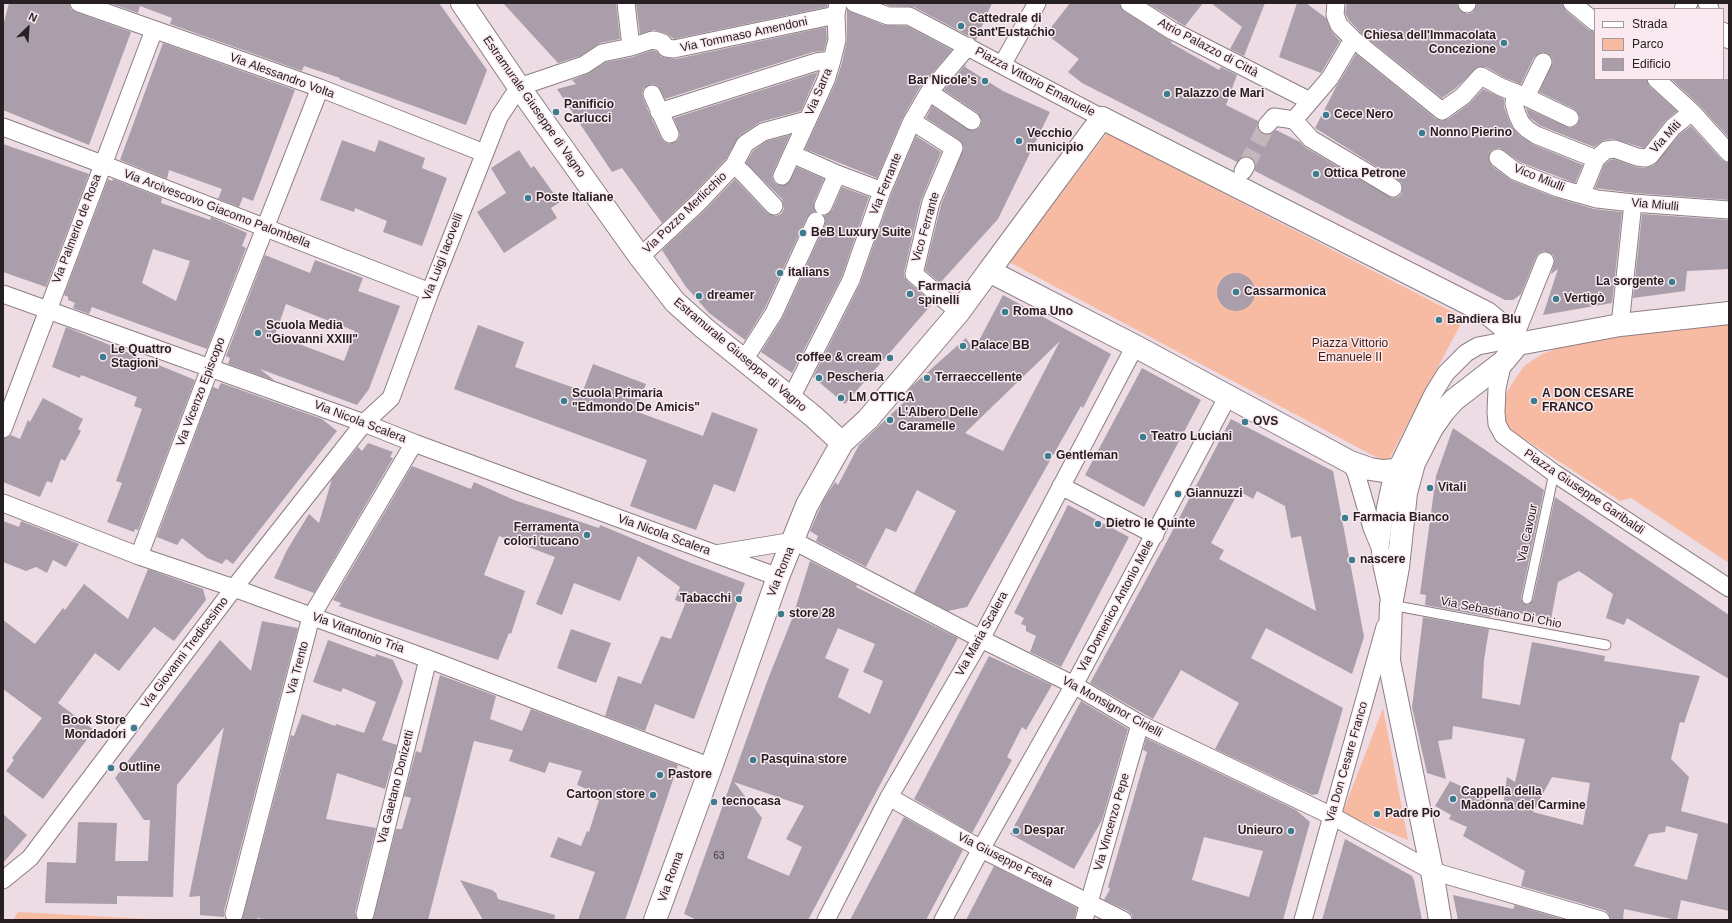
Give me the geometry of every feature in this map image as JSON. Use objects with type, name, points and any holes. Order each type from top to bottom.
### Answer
[{"type":"street","name":"Via Alessandro Volta","points":[[79,3],[320,88],[484,153]]},
{"type":"street","points":[[626,3],[631,47]]},
{"type":"street","name":"Piazza Vittorio Emanuele","points":[[854,3],[888,16],[909,16],[1102,118]]},
{"type":"street","points":[[1002,65],[1037,3]]},
{"type":"street","name":"Atrio Palazzo di Città","points":[[1129,3],[1172,30],[1310,101]]},
{"type":"street","points":[[1336,3],[1335,15],[1339,25],[1353,40],[1442,110],[1464,96],[1481,76],[1501,87],[1520,94],[1570,118]]},
{"type":"street","points":[[1572,3],[1594,21]]},
{"type":"street","name":"Estramurale Giuseppe di Vagno","points":[[464,4],[519,87],[640,257],[675,302],[791,398],[842,443]]},
{"type":"street","name":"Via Tommaso Amendoni","points":[[519,87],[584,65],[602,53],[631,47],[652,40],[663,43],[666,48],[674,50],[837,9]]},
{"type":"street","name":"Via Sarra","points":[[782,176],[826,80],[837,40],[837,9]]},
{"type":"street","name":"Via Palmerio de Rosa","points":[[3,428],[154,30]]},
{"type":"street","points":[[1294,120],[1330,78],[1353,40]]},
{"type":"street","name":"Via Ferrante","points":[[791,398],[851,280],[882,191],[912,121],[929,92],[968,46]]},
{"type":"street","points":[[659,112],[816,62],[832,60]]},
{"type":"street","points":[[1543,62],[1514,104],[1521,122],[1527,129],[1536,135],[1596,159],[1582,193]]},
{"type":"street","points":[[1657,80],[1692,112],[1729,153]]},
{"type":"street","name":"Via Luigi Iacovelli","points":[[364,422],[391,398],[484,153],[499,117],[519,87]]},
{"type":"street","name":"Via Vicenzo Episcopo","points":[[139,556],[210,368],[320,88]]},
{"type":"street","points":[[929,92],[972,121]]},
{"type":"street","points":[[652,94],[670,134]]},
{"type":"street","name":"Via Miti","points":[[1596,159],[1606,150],[1615,149],[1637,157],[1645,158],[1650,156],[1673,127],[1692,112]]},
{"type":"street","points":[[1267,125],[1274,117],[1294,120],[1311,139],[1393,188]]},
{"type":"street","points":[[1102,118],[1487,313],[1517,340]]},
{"type":"street","name":"Via Roma","points":[[661,918],[778,578],[794,541],[807,505],[842,443],[868,419],[959,312],[1102,118]]},
{"type":"street","name":"Via Pozzo Merlicchio","points":[[640,257],[699,202],[734,165],[746,144],[763,132],[807,120]]},
{"type":"street","name":"Vico Ferrante","points":[[912,121],[954,148],[931,202],[914,274],[959,312]]},
{"type":"street","name":"Via Arcivescovo Giacomo Palombella","points":[[3,128],[102,164],[430,292]]},
{"type":"street","points":[[792,154],[837,174],[882,191]]},
{"type":"street","name":"Vico Miulli","points":[[1498,158],[1515,171],[1558,188],[1582,193]]},
{"type":"street","points":[[734,165],[774,206]]},
{"type":"street","points":[[744,360],[774,313],[837,174]]},
{"type":"street","name":"Via Miulli","points":[[1582,193],[1596,199],[1729,210]]},
{"type":"street","points":[[1620,325],[1633,203]]},
{"type":"street","points":[[1391,605],[1382,566],[1380,547],[1386,504],[1391,482],[1405,467],[1444,411],[1454,400],[1503,362],[1517,340],[1545,261]]},
{"type":"street","points":[[989,271],[1135,346],[1350,462],[1370,469],[1383,471],[1405,467]]},
{"type":"street","name":"Via Nicola Scalera","points":[[3,294],[364,422],[414,443],[778,578]]},
{"type":"street","points":[[1440,920],[1432,871],[1389,661],[1391,605],[1398,567],[1406,493],[1405,467],[1433,394],[1446,373],[1466,353],[1478,346],[1620,325],[1729,312]]},
{"type":"street","name":"Via Maria Scalera","points":[[826,920],[889,797],[981,639],[1135,346]]},
{"type":"street","name":"Piazza Giuseppe Garibaldi","points":[[1503,362],[1497,388],[1497,424],[1503,435],[1554,473],[1729,588]]},
{"type":"street","name":"Via Domenico Antonio Mele","points":[[943,920],[981,849],[1074,685],[1228,396]]},
{"type":"street","name":"Via Giovanni Tredicesimo","points":[[3,880],[30,858],[234,588],[364,422]]},
{"type":"street","name":"Via Trento","points":[[234,914],[311,617],[414,443]]},
{"type":"street","points":[[1350,462],[1356,473],[1372,528],[1380,547]]},
{"type":"street","points":[[1061,486],[1154,535]]},
{"type":"street","name":"Via Vitantonio Tria","points":[[3,503],[139,556],[234,588],[428,659],[712,767]]},
{"type":"street","name":"Via Nicola Scalera","points":[[716,554],[794,541]]},
{"type":"street","name":"Via Monsignor Cirielli","points":[[794,541],[981,639],[1074,685],[1140,724],[1332,816],[1432,871],[1601,920]]},
{"type":"street","name":"Via Don Cesare Franco","points":[[1303,920],[1391,605]]},
{"type":"street","name":"Via Gaetano Donizetti","points":[[365,914],[428,659]]},
{"type":"street","name":"Via Vincenzo Pepe","points":[[1084,920],[1140,724]]},
{"type":"street","name":"Via Giuseppe Festa","points":[[889,797],[981,849],[1123,920]]},
{"type":"lane","name":"Via Cavour","points":[[1527,599],[1554,473]]},
{"type":"lane","name":"Via Sebastiano Di Chio","points":[[1391,605],[1606,645]]},
{"type":"green space","name":"Piazza Vittorio Emanuele II","points":[[1107,133],[1464,318],[1387,463],[1009,262]]},
{"type":"green space","points":[[1729,318],[1729,563],[1631,498],[1620,501],[1515,433],[1505,424],[1503,403],[1509,388],[1524,366],[1542,354],[1561,347]]},
{"type":"green space","points":[[1383,708],[1408,840],[1342,814]]},
{"type":"green space","points":[[18,912],[167,920],[13,920]]},
{"type":"building","points":[[9,3],[69,3],[71,9],[76,12],[131,32],[89,145],[3,110],[3,26]]},
{"type":"building","points":[[109,3],[439,3],[487,70],[466,125],[339,79],[340,78],[304,66],[302,71],[170,24],[172,18],[140,6],[138,13]]},
{"type":"building","points":[[503,3],[616,3],[620,39],[600,43],[580,56],[558,63]]},
{"type":"building","points":[[636,3],[828,3],[827,7],[674,39],[667,34],[654,30],[640,34]]},
{"type":"building","name":"Cattedrale di Sant'Eustachio","points":[[882,3],[992,3],[976,40],[914,7],[890,6]]},
{"type":"building","points":[[1070,3],[1119,3],[1124,11],[1172,42],[1171,43],[1219,70],[1221,67],[1237,75],[1226,105],[1258,121],[1257,128],[1261,133],[1270,135],[1276,130],[1300,142],[1306,148],[1392,198],[1398,197],[1402,193],[1402,183],[1315,128],[1336,87],[1356,54],[1436,119],[1441,121],[1448,119],[1469,104],[1483,89],[1504,99],[1504,107],[1508,118],[1512,127],[1520,136],[1532,144],[1583,165],[1575,183],[1520,162],[1500,148],[1494,149],[1490,152],[1489,161],[1492,166],[1511,180],[1554,197],[1594,209],[1622,212],[1612,303],[1543,315],[1558,269],[1551,274],[1555,259],[1553,255],[1544,251],[1539,253],[1536,257],[1521,294],[1513,300],[1505,300],[1255,171],[1255,162],[1251,157],[1242,157],[1237,162],[1082,83],[1068,72],[1079,59],[1046,34]]},
{"type":"building","points":[[1147,3],[1203,3],[1185,26]]},
{"type":"building","points":[[1211,3],[1265,3],[1244,56],[1230,49],[1242,27]]},
{"type":"building","points":[[1297,3],[1306,3],[1326,18],[1332,32],[1340,41],[1321,73],[1279,57]]},
{"type":"building","points":[[1347,3],[1457,3],[1459,9],[1467,14],[1472,13],[1477,3],[1562,3],[1566,11],[1589,30],[1594,32],[1594,80],[1646,80],[1649,86],[1677,111],[1665,121],[1644,148],[1614,139],[1604,140],[1594,147],[1541,126],[1529,117],[1526,108],[1570,128],[1576,126],[1580,118],[1574,109],[1539,92],[1553,62],[1551,56],[1543,52],[1534,57],[1521,84],[1505,78],[1486,67],[1478,67],[1456,88],[1442,98],[1360,32],[1348,19],[1345,13]]},
{"type":"building","points":[[847,10],[884,25],[907,26],[952,50],[920,87],[902,119],[877,178],[805,149],[835,84],[842,63],[847,40]]},
{"type":"building","points":[[826,27],[827,39],[824,51],[813,52],[665,99],[658,86],[653,84],[644,88],[642,93],[643,98],[650,115],[661,138],[664,142],[669,144],[678,140],[680,135],[674,118],[818,72],[801,111],[760,122],[739,136],[726,159],[692,195],[662,223],[622,168],[612,172],[557,89],[576,84],[572,80],[589,73],[606,62],[633,57],[653,50],[656,51],[661,57],[676,59]]},
{"type":"building","points":[[163,43],[295,90],[253,201],[243,197],[239,207],[218,199],[222,189],[169,170],[167,179],[120,160]]},
{"type":"building","points":[[966,64],[965,67],[1003,91],[1050,112],[998,219],[940,283],[925,270],[941,205],[964,147],[959,140],[926,118],[932,106],[967,129],[976,130],[980,127],[982,121],[978,113],[944,90]]},
{"type":"building","points":[[1729,79],[1729,138],[1699,105],[1672,80]]},
{"type":"building","points":[[1691,126],[1722,160],[1729,163],[1729,200],[1634,193],[1595,188],[1604,165],[1610,160],[1614,159],[1636,167],[1644,168],[1654,165],[1680,134]]},
{"type":"building","points":[[790,135],[773,172],[772,177],[774,182],[778,185],[787,184],[797,167],[824,179],[814,202],[815,211],[807,217],[765,308],[745,340],[709,313],[686,287],[662,250],[706,209],[735,179],[767,213],[776,216],[781,214],[784,209],[782,199],[746,163],[753,151],[767,141]]},
{"type":"building","points":[[916,136],[941,152],[921,200],[904,277],[933,303],[845,404],[813,377],[860,284],[891,195]]},
{"type":"building","points":[[342,140],[375,152],[379,140],[425,158],[422,168],[447,178],[422,246],[383,232],[387,221],[355,208],[354,212],[320,200]]},
{"type":"building","points":[[3,144],[89,174],[46,287],[3,272]]},
{"type":"building","name":"Poste Italiane","points":[[519,150],[531,168],[534,166],[560,202],[551,208],[557,218],[504,253],[477,212],[506,193],[491,168]]},
{"type":"building","points":[[108,179],[112,181],[113,179],[162,198],[161,203],[210,220],[211,217],[247,233],[242,246],[246,248],[207,349],[92,307],[89,314],[73,308],[75,303],[68,300],[68,297],[64,295]],"holes":[[[153,249],[190,261],[176,301],[142,283]]]},
{"type":"building","points":[[842,187],[869,197],[842,276],[792,373],[761,352],[783,317],[825,225],[824,216],[832,210]]},
{"type":"building","points":[[1642,214],[1729,220],[1729,269],[1687,271],[1685,291],[1633,298]]},
{"type":"building","name":"Scuola Media \"Giovanni XXIII\"","points":[[265,255],[310,273],[315,260],[363,278],[358,291],[400,306],[369,389],[357,405],[260,369],[275,381],[228,364],[230,358],[226,356]],"holes":[[[286,304],[355,331],[344,361],[275,335]]]},
{"type":"building","name":"Cassarmonica","points":[[1236,273],[1249,279],[1255,292],[1249,305],[1236,311],[1223,305],[1217,292],[1223,279]]},
{"type":"building","points":[[1003,295],[1111,354],[1083,408],[1081,406],[967,607],[948,611],[914,593],[956,511],[917,490],[896,532],[886,528],[866,567],[816,541],[818,536],[810,531],[823,501],[835,482],[838,485],[859,445],[904,402],[908,391],[912,386],[966,338],[974,350]],"holes":[[[1060,341],[1003,451],[965,433]]]},
{"type":"building","name":"Scuola Primaria \"Edmondo De Amicis\"","points":[[478,325],[524,342],[515,367],[583,391],[593,364],[646,384],[635,411],[703,436],[712,412],[758,429],[735,492],[714,484],[696,530],[630,506],[647,460],[454,389]]},
{"type":"building","points":[[66,327],[195,380],[138,530],[135,529],[134,532],[107,522],[122,483],[116,481],[142,409],[134,406],[137,397],[81,375],[80,378],[52,367]]},
{"type":"building","name":"Teatro Luciani","points":[[1142,368],[1201,400],[1144,507],[1085,475]]},
{"type":"building","points":[[221,383],[322,419],[337,431],[233,564],[226,559],[222,564],[207,558],[182,538],[177,545],[157,537],[213,387],[218,389]]},
{"type":"building","points":[[43,398],[83,419],[78,429],[81,431],[65,461],[61,459],[52,483],[47,481],[40,497],[3,482],[3,439],[11,435],[20,439],[28,420],[30,422]]},
{"type":"building","points":[[1231,419],[1333,471],[1364,637],[1352,674],[1266,628],[1251,658],[1343,708],[1318,794],[1312,795],[1215,749],[1239,703],[1181,670],[1153,719],[1090,683]],"holes":[[[1239,491],[1253,499],[1257,491],[1285,506],[1291,538],[1301,536],[1316,611],[1219,559],[1224,550],[1211,543]]]},
{"type":"building","points":[[1453,428],[1544,490],[1521,598],[1523,603],[1528,605],[1533,600],[1555,497],[1729,615],[1729,679],[1627,618],[1624,625],[1606,618],[1613,594],[1579,571],[1558,582],[1551,619],[1492,608],[1490,617],[1425,605],[1426,595],[1420,594],[1436,476]]},
{"type":"building","points":[[368,443],[393,452],[390,457],[393,458],[314,593],[274,578],[287,550],[309,514],[319,523],[332,479],[358,447],[362,451]]},
{"type":"building","points":[[412,466],[471,489],[474,482],[514,500],[599,528],[600,525],[689,562],[745,583],[694,719],[655,704],[645,731],[605,716],[618,676],[641,684],[661,636],[671,639],[685,604],[675,600],[680,587],[638,556],[620,601],[574,583],[562,615],[536,604],[555,557],[499,536],[484,575],[525,591],[511,634],[509,633],[498,660],[339,606],[341,603],[333,600]]},
{"type":"building","points":[[1068,505],[1129,537],[1061,667],[1030,652],[1036,636],[1026,631],[1026,626],[1021,624],[1024,618],[1014,613]]},
{"type":"building","points":[[3,521],[19,527],[21,521],[79,544],[66,567],[53,560],[47,573],[36,567],[26,571],[3,562]]},
{"type":"building","points":[[810,561],[857,585],[856,587],[958,638],[808,920],[697,920],[684,914],[768,679],[792,619]],"holes":[[[838,628],[875,644],[863,672],[883,681],[870,714],[838,697],[849,669],[825,658]],[[734,782],[804,806],[786,839],[802,847],[789,876],[747,858],[762,818]]]},
{"type":"building","points":[[148,569],[203,589],[206,600],[174,641],[154,627],[119,671],[95,653],[58,703],[94,730],[43,799],[6,771],[14,760],[12,758],[42,718],[3,689],[3,620],[35,644],[63,608],[65,610],[84,584],[128,619]]},
{"type":"building","points":[[1423,617],[1489,629],[1484,660],[1482,698],[1520,705],[1532,642],[1605,656],[1604,661],[1700,676],[1684,723],[1680,722],[1671,759],[1689,777],[1681,811],[1729,824],[1729,911],[1681,900],[1677,920],[1624,909],[1623,920],[1611,920],[1608,913],[1604,910],[1521,886],[1525,871],[1463,836],[1467,827],[1449,819],[1451,815],[1435,806],[1450,781],[1503,806],[1507,777],[1515,782],[1525,739],[1453,726],[1452,739],[1438,741],[1446,779],[1427,773],[1412,707]],"holes":[[[1552,777],[1590,783],[1583,825],[1533,812]],[[1666,826],[1698,834],[1687,880],[1634,866],[1649,834],[1665,832]]]},
{"type":"building","points":[[262,621],[298,628],[224,911],[224,917],[200,915],[200,896],[189,897],[224,727],[177,785],[173,897],[117,896],[117,904],[45,903],[47,862],[76,863],[78,822],[117,823],[115,861],[148,861],[150,820],[144,820],[115,778],[220,640],[251,671]]},
{"type":"building","points":[[571,629],[611,643],[596,683],[557,668]]},
{"type":"building","points":[[328,640],[375,657],[376,654],[393,660],[403,682],[382,740],[397,745],[385,789],[337,773],[326,819],[376,828],[355,912],[357,920],[274,920],[257,918],[257,920],[242,920],[291,735],[294,736],[302,714],[335,726],[336,724],[364,733],[376,702],[343,688],[341,692],[313,682]]},
{"type":"building","points":[[989,656],[1052,685],[1026,730],[1022,727],[1007,757],[1012,760],[972,833],[914,799]]},
{"type":"building","points":[[440,675],[496,696],[490,719],[522,731],[531,709],[678,765],[625,920],[578,920],[595,872],[550,857],[558,837],[581,846],[587,831],[589,832],[599,800],[594,799],[596,793],[577,785],[582,771],[549,762],[545,773],[509,761],[513,750],[474,741],[428,920],[373,920],[396,829],[402,829],[411,798],[404,796],[416,751],[421,753]]},
{"type":"building","points":[[1081,701],[1128,729],[1102,820],[1074,869],[1010,834]]},
{"type":"building","points":[[1146,738],[1296,810],[1310,822],[1283,920],[1133,920],[1132,915],[1128,911],[1104,900],[1110,889],[1108,887],[1147,752],[1143,750]],"holes":[[[1204,837],[1263,851],[1249,897],[1192,880]]]},
{"type":"building","points":[[3,814],[27,835],[3,863]]},
{"type":"building","points":[[904,817],[963,850],[926,920],[850,920]]},
{"type":"building","points":[[1345,839],[1412,876],[1422,920],[1322,920]]},
{"type":"building","points":[[994,866],[1077,908],[1074,920],[966,920]]},
{"type":"building","points":[[460,880],[492,890],[496,893],[498,899],[555,915],[554,920],[483,920]]},
{"type":"building","points":[[1453,895],[1513,909],[1515,905],[1565,920],[1458,920]]},
{"type":"tunnel","points":[[1246,166],[1267,125]]},
{"type":"place","name":"Cattedrale di Sant'Eustachio","points":[[961,26]]},
{"type":"place","name":"Chiesa dell'Immacolata Concezione","points":[[1504,43]]},
{"type":"place","name":"Bar Nicole's","points":[[985,81]]},
{"type":"place","name":"Palazzo de Mari","points":[[1167,94]]},
{"type":"place","name":"Panificio Carlucci","points":[[556,112]]},
{"type":"place","name":"Cece Nero","points":[[1326,115]]},
{"type":"place","name":"Nonno Pierino","points":[[1422,133]]},
{"type":"place","name":"Vecchio municipio","points":[[1019,141]]},
{"type":"place","name":"Ottica Petrone","points":[[1316,174]]},
{"type":"place","name":"Poste Italiane","points":[[528,198]]},
{"type":"place","name":"BeB Luxury Suite","points":[[803,233]]},
{"type":"place","name":"italians","points":[[780,273]]},
{"type":"place","name":"La sorgente","points":[[1672,282]]},
{"type":"place","name":"Cassarmonica","points":[[1236,292]]},
{"type":"place","name":"Farmacia spinelli","points":[[910,294]]},
{"type":"place","name":"dreamer","points":[[699,296]]},
{"type":"place","name":"Vertigò","points":[[1556,299]]},
{"type":"place","name":"Roma Uno","points":[[1005,312]]},
{"type":"place","name":"Bandiera Blu","points":[[1439,320]]},
{"type":"place","name":"Scuola Media \"Giovanni XXIII\"","points":[[258,333]]},
{"type":"place","name":"Palace BB","points":[[963,346]]},
{"type":"place","name":"Le Quattro Stagioni","points":[[103,357]]},
{"type":"place","name":"coffee & cream","points":[[890,358]]},
{"type":"place","name":"Pescheria","points":[[819,378]]},
{"type":"place","name":"Terraeccellente","points":[[927,378]]},
{"type":"place","name":"LM OTTICA","points":[[841,398]]},
{"type":"place","name":"Scuola Primaria \"Edmondo De Amicis\"","points":[[564,401]]},
{"type":"place","name":"A DON CESARE FRANCO","points":[[1534,401]]},
{"type":"place","name":"L'Albero Delle Caramelle","points":[[890,420]]},
{"type":"place","name":"OVS","points":[[1245,422]]},
{"type":"place","name":"Teatro Luciani","points":[[1143,437]]},
{"type":"place","name":"Gentleman","points":[[1048,456]]},
{"type":"place","name":"Vitali","points":[[1430,488]]},
{"type":"place","name":"Giannuzzi","points":[[1178,494]]},
{"type":"place","name":"Farmacia Bianco","points":[[1345,518]]},
{"type":"place","name":"Dietro le Quinte","points":[[1098,524]]},
{"type":"place","name":"Ferramenta colori tucano","points":[[587,535]]},
{"type":"place","name":"nascere","points":[[1352,560]]},
{"type":"place","name":"Tabacchi","points":[[739,599]]},
{"type":"place","name":"store 28","points":[[781,614]]},
{"type":"place","name":"Book Store Mondadori","points":[[134,728]]},
{"type":"place","name":"Pasquina store","points":[[753,760]]},
{"type":"place","name":"Outline","points":[[111,768]]},
{"type":"place","name":"Pastore","points":[[660,775]]},
{"type":"place","name":"Cartoon store","points":[[653,795]]},
{"type":"place","name":"Cappella della Madonna del Carmine","points":[[1453,799]]},
{"type":"place","name":"tecnocasa","points":[[714,802]]},
{"type":"place","name":"Padre Pio","points":[[1377,814]]},
{"type":"place","name":"Despar","points":[[1016,831]]},
{"type":"place","name":"Unieuro","points":[[1291,831]]}]
